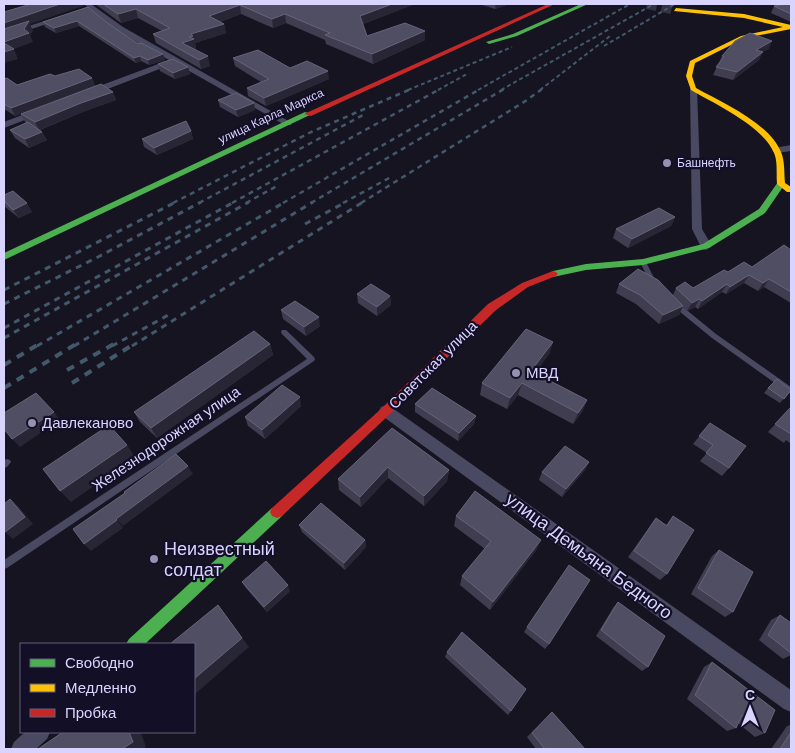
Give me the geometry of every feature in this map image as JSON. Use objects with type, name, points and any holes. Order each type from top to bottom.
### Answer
[{"type":"street","name":"улица Карла Маркса","points":[[4,257],[288,123],[552,4]]},
{"type":"street","points":[[446,52],[515,36],[585,4]]},
{"type":"street","points":[[87,7],[120,29],[288,123]]},
{"type":"street","points":[[676,10],[744,16],[763,19],[790,27],[743,37],[733,33],[718,19],[676,10]]},
{"type":"street","points":[[4,36],[65,16]]},
{"type":"street","points":[[706,246],[697,229],[693,90],[689,76],[692,62],[733,33]]},
{"type":"street","points":[[76,98],[175,60]]},
{"type":"street","points":[[693,90],[734,113],[760,132],[778,150],[781,184],[791,190]]},
{"type":"street","points":[[4,125],[49,108]]},
{"type":"street","points":[[778,150],[791,148]]},
{"type":"street","name":"Советская улица","points":[[135,643],[386,411],[492,307],[525,285],[556,273],[586,267],[643,262],[706,246],[762,211],[781,184]]},
{"type":"street","name":"улица Демьяна Бедного","points":[[386,411],[791,702]]},
{"type":"street","points":[[21,749],[39,733]]},
{"type":"lane","points":[[643,262],[648,276],[657,287]]},
{"type":"lane","points":[[669,299],[714,336],[791,391]]},
{"type":"lane","name":"Железнодорожная улица","points":[[4,564],[312,359],[284,332]]},
{"type":"building","points":[[31,4],[60,4],[4,23],[4,12]]},
{"type":"building","points":[[103,4],[392,4],[360,16],[367,36],[405,23],[425,31],[372,54],[325,35],[330,33],[285,14],[272,19],[240,5],[209,16],[224,24],[191,34],[193,36],[189,37],[194,39],[182,43],[208,56],[199,60],[153,34],[170,28],[136,9],[118,14]]},
{"type":"building","points":[[791,4],[791,14],[774,6]]},
{"type":"building","points":[[88,7],[138,44],[141,43],[163,54],[148,60],[140,56],[134,58],[77,21],[54,28],[43,22]]},
{"type":"building","points":[[29,21],[24,29],[29,33],[4,42],[4,29]]},
{"type":"building","points":[[750,33],[772,41],[756,50],[763,52],[737,72],[716,67],[724,57],[722,56],[735,41]]},
{"type":"building","points":[[4,43],[14,49],[4,52]]},
{"type":"building","points":[[258,50],[290,68],[307,61],[328,71],[264,98],[247,88],[269,79],[233,58]]},
{"type":"building","points":[[173,59],[188,67],[173,73],[158,64]]},
{"type":"building","points":[[79,69],[92,78],[11,108],[4,104],[4,79],[7,78],[17,85],[50,74],[55,76]]},
{"type":"building","points":[[101,84],[113,92],[35,122],[21,114]]},
{"type":"building","points":[[236,93],[254,103],[236,110],[218,100]]},
{"type":"building","points":[[186,121],[191,131],[154,148],[142,139]]},
{"type":"building","points":[[28,122],[42,132],[25,139],[10,130]]},
{"type":"building","points":[[13,191],[27,203],[13,210],[4,201],[4,195]]},
{"type":"building","points":[[659,208],[675,217],[632,239],[616,229]]},
{"type":"building","points":[[784,245],[791,250],[791,292],[769,279],[763,283],[749,275],[730,287],[727,284],[702,301],[699,299],[692,303],[676,288],[685,282],[693,288],[724,270],[728,272],[744,262],[752,267]]},
{"type":"building","points":[[638,269],[658,280],[683,306],[663,315],[640,295],[619,284]]},
{"type":"building","points":[[371,284],[390,296],[377,307],[357,294]]},
{"type":"building","points":[[295,301],[319,317],[304,327],[281,310]]},
{"type":"building","points":[[526,329],[553,342],[531,371],[587,400],[578,413],[522,383],[510,398],[482,383]]},
{"type":"building","points":[[254,331],[270,344],[151,428],[134,412]]},
{"type":"building","points":[[777,379],[791,390],[784,399],[768,388]]},
{"type":"building","points":[[282,385],[300,397],[262,430],[245,417]]},
{"type":"building","points":[[432,388],[476,416],[459,433],[415,404]]},
{"type":"building","points":[[36,393],[54,412],[12,439],[4,429],[4,413]]},
{"type":"building","points":[[791,408],[791,434],[775,424]]},
{"type":"building","points":[[710,423],[746,446],[729,468],[706,453],[713,445],[699,436]]},
{"type":"building","points":[[109,425],[127,445],[60,491],[43,469]]},
{"type":"building","points":[[392,428],[449,470],[424,496],[388,467],[360,497],[338,479]]},
{"type":"building","points":[[565,446],[589,462],[566,489],[542,472]]},
{"type":"building","points":[[176,454],[188,466],[84,544],[73,529],[125,493]]},
{"type":"building","points":[[475,491],[541,540],[493,602],[462,576],[491,541],[456,516]]},
{"type":"building","points":[[10,499],[25,517],[5,532],[4,504]]},
{"type":"building","points":[[321,503],[365,540],[344,563],[299,525]]},
{"type":"building","points":[[673,516],[694,530],[667,574],[634,551],[656,518],[667,526]]},
{"type":"building","points":[[719,550],[753,572],[733,612],[698,588]]},
{"type":"building","points":[[266,561],[288,585],[264,607],[242,582]]},
{"type":"building","points":[[569,565],[590,580],[549,644],[527,627]]},
{"type":"building","points":[[618,602],[665,636],[648,667],[601,630]]},
{"type":"building","points":[[218,605],[242,638],[195,678],[195,643],[171,643]]},
{"type":"building","points":[[780,615],[791,623],[791,653],[768,635]]},
{"type":"building","points":[[462,632],[526,689],[511,711],[447,652]]},
{"type":"building","points":[[712,662],[775,710],[765,733],[742,715],[736,728],[695,695]]},
{"type":"building","points":[[552,712],[585,749],[545,749],[532,733]]},
{"type":"building","points":[[791,732],[791,749],[780,749]]},
{"type":"building","points":[[62,733],[129,733],[133,742],[122,749],[38,749]]},
{"type":"tunnel","points":[[647,4],[676,10]]},
{"type":"railway","points":[[478,90],[630,4]]},
{"type":"railway","points":[[501,90],[654,4]]},
{"type":"railway","points":[[604,46],[675,4]]},
{"type":"railway","points":[[540,90],[610,36]]},
{"type":"railway","points":[[408,90],[512,47]]},
{"type":"railway","points":[[438,90],[467,74]]},
{"type":"railway","points":[[173,203],[311,132],[411,89]]},
{"type":"railway","points":[[232,203],[440,89]]},
{"type":"railway","points":[[283,203],[480,89]]},
{"type":"railway","points":[[311,203],[504,89]]},
{"type":"railway","points":[[361,203],[542,89]]},
{"type":"railway","points":[[199,203],[363,115]]},
{"type":"railway","points":[[343,203],[391,177]]},
{"type":"railway","points":[[246,203],[277,186]]},
{"type":"railway","points":[[4,290],[176,202]]},
{"type":"railway","points":[[4,304],[201,202]]},
{"type":"railway","points":[[4,328],[234,202]]},
{"type":"railway","points":[[4,338],[249,202]]},
{"type":"railway","points":[[37,346],[285,202]]},
{"type":"railway","points":[[74,346],[313,202]]},
{"type":"railway","points":[[305,224],[346,202]]},
{"type":"railway","points":[[132,346],[363,202]]},
{"type":"railway","points":[[112,346],[172,313]]},
{"type":"railway","points":[[4,365],[39,344]]},
{"type":"railway","points":[[4,388],[76,344]]},
{"type":"railway","points":[[67,370],[114,344]]},
{"type":"railway","points":[[72,383],[134,344]]},
{"type":"traffic: fast","points":[[489,42],[515,35],[585,4]]},
{"type":"traffic: fast","points":[[4,257],[308,114]]},
{"type":"traffic: fast","points":[[553,274],[586,267],[643,262],[706,246],[762,211],[781,184]]},
{"type":"traffic: fast","points":[[135,643],[277,512]]},
{"type":"traffic: slow","points":[[676,10],[744,16],[786,26]]},
{"type":"traffic: slow","points":[[790,190],[781,184],[779,157],[773,144],[764,134],[741,116],[693,89],[689,76],[692,62],[743,37],[791,27]]},
{"type":"traffic: jam","points":[[308,114],[552,4]]},
{"type":"traffic: jam","points":[[277,512],[386,411],[492,307],[525,285],[553,274]]},
{"type":"place","name":"Башнефть","points":[[667,163]]},
{"type":"place","name":"МВД","points":[[516,373]]},
{"type":"place","name":"Давлеканово","points":[[32,423]]},
{"type":"place","name":"Неизвестный солдат","points":[[154,559]]}]
